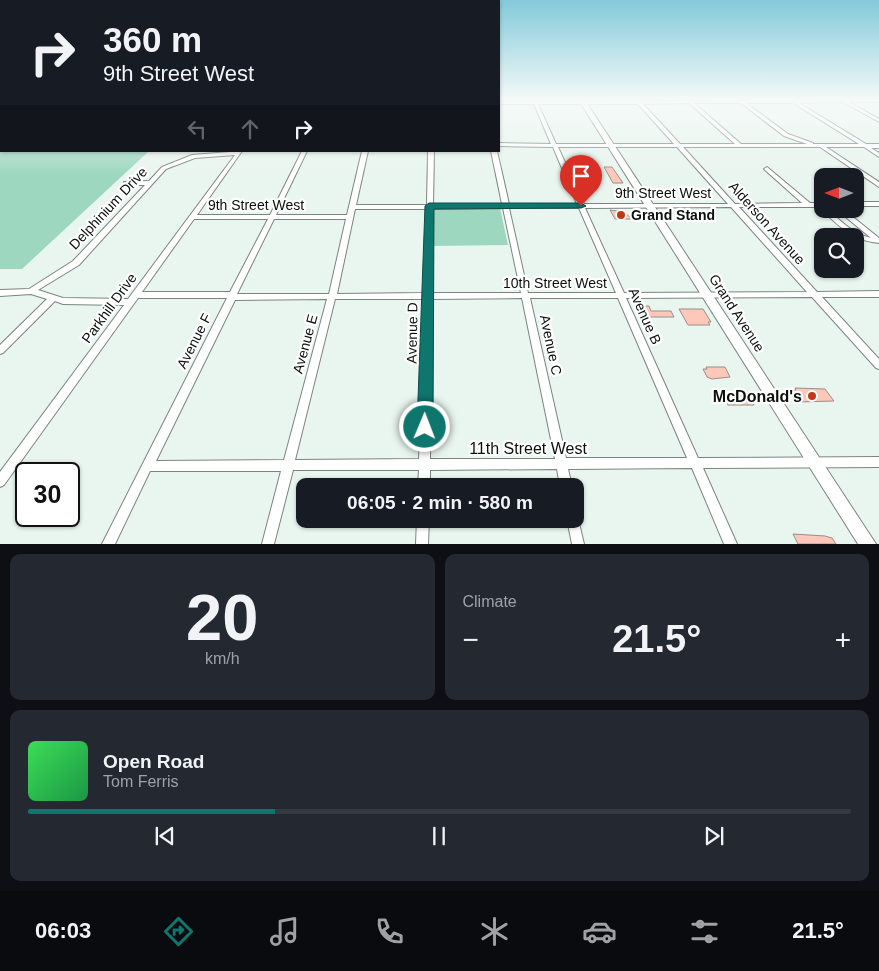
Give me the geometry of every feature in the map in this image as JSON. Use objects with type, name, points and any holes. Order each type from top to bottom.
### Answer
[{"type":"main road","name":"Grand Avenue","points":[[598,124],[868,544]]},
{"type":"street","name":"Avenue B","points":[[545,124],[731,544]]},
{"type":"street","name":"Alderson Avenue","points":[[659,124],[879,365]]},
{"type":"street","points":[[716,124],[740,146]]},
{"type":"street","points":[[772,124],[800,146]]},
{"type":"street","points":[[830,124],[879,155]]},
{"type":"street","points":[[786,135],[827,149],[879,184]]},
{"type":"street","points":[[500,146],[879,146]]},
{"type":"street","name":"Delphinium Drive","points":[[32,291],[76,263],[164,168],[176,162],[208,154],[239,152]]},
{"type":"street","name":"Parkhill Drive","points":[[0,481],[239,152]]},
{"type":"street","name":"Avenue F","points":[[108,544],[305,152]]},
{"type":"street","name":"Avenue E","points":[[268,544],[332,297],[365,152]]},
{"type":"street","name":"Avenue D","points":[[424,478],[431,152]]},
{"type":"street","name":"Avenue C","points":[[494,152],[565,478]]},
{"type":"street","points":[[767,169],[808,205]]},
{"type":"street","points":[[126,183],[150,183]]},
{"type":"street","points":[[864,204],[879,204]]},
{"type":"street","name":"9th Street West","points":[[353,207],[814,205]]},
{"type":"street","name":"9th Street West","points":[[192,217],[351,218]]},
{"type":"street","points":[[835,218],[856,237],[879,241],[850,218]]},
{"type":"street","points":[[0,293],[32,291]]},
{"type":"street","name":"10th Street West","points":[[32,291],[63,301],[231,296],[879,294]]},
{"type":"street","points":[[0,351],[52,299]]},
{"type":"street","name":"11th Street West","points":[[147,466],[879,462]]},
{"type":"street","points":[[422,544],[423,528]]},
{"type":"street","points":[[575,528],[578,544]]},
{"type":"green space","points":[[0,152],[148,152],[22,269],[0,269]]},
{"type":"green space","points":[[433,208],[500,208],[508,245],[433,246]]},
{"type":"building","points":[[604,167],[612,167],[623,183],[613,183]]},
{"type":"building","name":"Grand Stand","points":[[610,210],[624,212],[632,219],[615,219]]},
{"type":"building","points":[[639,306],[649,306],[651,311],[671,311],[674,317],[644,317]]},
{"type":"building","points":[[679,309],[703,309],[711,322],[708,322],[710,325],[688,325]]},
{"type":"building","points":[[706,367],[725,367],[730,377],[712,379],[707,377],[703,369],[707,369]]},
{"type":"building","name":"McDonald's","points":[[795,388],[825,389],[834,401],[798,402],[789,390],[796,390]]},
{"type":"building","points":[[737,395],[749,397],[754,405],[728,405],[724,397],[738,397]]},
{"type":"building","points":[[793,534],[825,536],[832,538],[836,544],[798,544]]},
{"type":"place","name":"Grand Stand","points":[[621,215]]},
{"type":"place","name":"McDonald's","points":[[812,396]]},
{"type":"route","points":[[425,427],[429,206],[581,206]]}]
